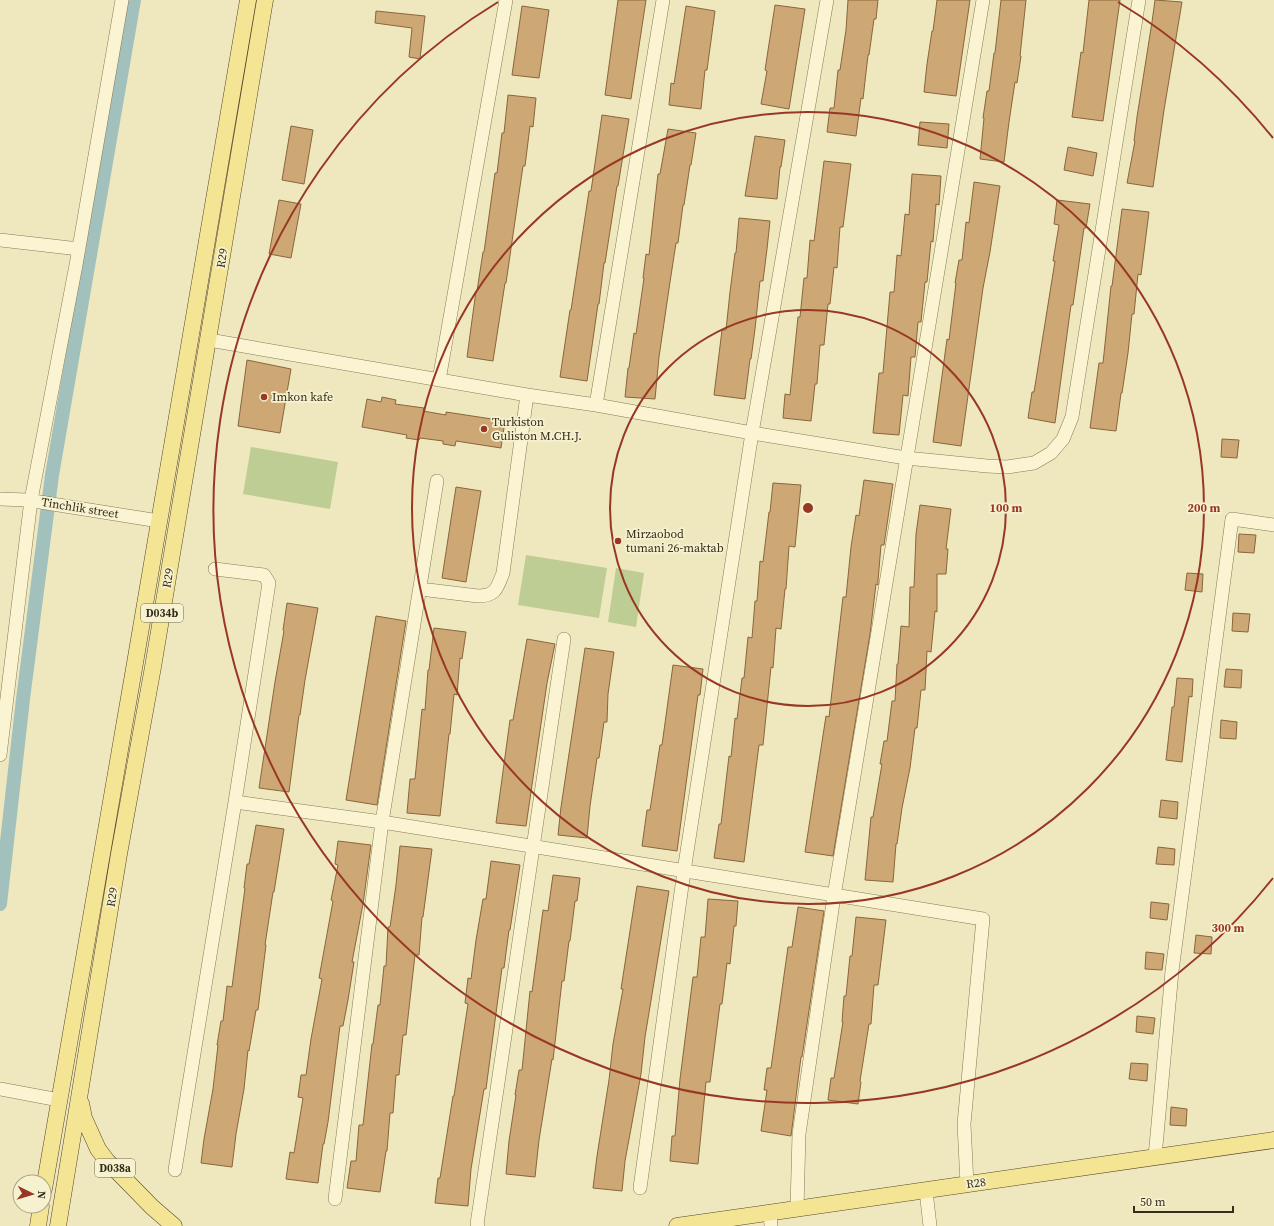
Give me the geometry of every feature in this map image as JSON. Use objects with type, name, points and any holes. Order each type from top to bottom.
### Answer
[{"type":"main road","name":"R29","points":[[46,1174],[248,0]]},
{"type":"main road","name":"R29","points":[[58,1226],[119,854],[153,667],[209,340],[265,0]]},
{"type":"main road","points":[[135,662],[153,667]]},
{"type":"main road","name":"D038a","points":[[79,1095],[84,1118],[98,1149],[107,1161],[152,1207],[174,1226]]},
{"type":"main road","name":"R28","points":[[677,1226],[771,1219],[797,1208],[926,1191],[1274,1140]]},
{"type":"main road","points":[[38,1226],[40,1214]]},
{"type":"street","points":[[0,755],[31,500],[79,249],[122,0]]},
{"type":"street","points":[[439,380],[506,0]]},
{"type":"street","points":[[596,405],[663,0]]},
{"type":"street","points":[[640,1188],[684,871],[752,433],[827,0]]},
{"type":"street","points":[[797,1208],[799,1134],[834,896],[983,0]]},
{"type":"street","points":[[209,340],[527,396],[596,405],[752,433],[906,458],[1007,467],[1034,463],[1051,452],[1063,439],[1072,417],[1139,0]]},
{"type":"street","points":[[0,240],[79,249]]},
{"type":"street","points":[[420,589],[478,596],[488,596],[497,590],[503,573],[527,396]]},
{"type":"street","points":[[335,1199],[382,822],[437,481]]},
{"type":"street","name":"Tinchlik street","points":[[0,499],[31,500],[159,521]]},
{"type":"street","points":[[1155,1157],[1172,971],[1232,519],[1274,525]]},
{"type":"street","points":[[176,1170],[269,583],[264,575],[215,569]]},
{"type":"street","points":[[478,1226],[477,1224],[564,639]]},
{"type":"street","points":[[235,802],[382,822],[983,919],[964,1124],[967,1184]]},
{"type":"street","points":[[0,1089],[59,1100]]},
{"type":"street","points":[[926,1191],[930,1226]]},
{"type":"green space","points":[[251,447],[338,462],[330,509],[243,494]]},
{"type":"green space","points":[[526,555],[607,568],[599,618],[518,605]]},
{"type":"green space","points":[[616,568],[644,573],[636,627],[608,622]]},
{"type":"building","points":[[618,0],[646,0],[631,99],[605,95]]},
{"type":"building","points":[[848,0],[878,0],[856,136],[827,132],[830,108],[834,108],[838,70],[840,70],[846,30]]},
{"type":"building","points":[[937,0],[970,0],[956,96],[924,92]]},
{"type":"building","points":[[1001,0],[1026,0],[1021,56],[1017,83],[1015,82],[1004,162],[980,159],[983,118],[995,53]]},
{"type":"building","points":[[1089,0],[1120,0],[1103,121],[1072,117],[1081,52],[1083,53]]},
{"type":"building","points":[[1155,0],[1182,2],[1153,187],[1127,183],[1135,141],[1137,117]]},
{"type":"building","points":[[775,5],[805,9],[789,109],[761,104],[767,71],[765,70]]},
{"type":"building","points":[[522,6],[549,10],[539,78],[512,75]]},
{"type":"building","points":[[686,6],[715,11],[707,70],[705,70],[701,109],[669,105],[671,83],[674,84]]},
{"type":"building","points":[[376,11],[425,16],[420,59],[409,57],[412,28],[375,23]]},
{"type":"building","points":[[508,95],[536,98],[533,127],[530,126],[525,166],[523,166],[493,361],[467,357],[495,173],[497,173],[502,133],[504,133]]},
{"type":"building","points":[[602,115],[629,119],[604,263],[587,381],[560,377]]},
{"type":"building","points":[[920,122],[949,124],[947,148],[918,145]]},
{"type":"building","points":[[291,126],[313,130],[304,184],[282,180]]},
{"type":"building","points":[[668,129],[696,133],[683,205],[678,243],[676,243],[659,357],[655,399],[625,397],[634,333],[636,334],[646,254],[649,255],[658,174],[660,174]]},
{"type":"building","points":[[755,136],[785,140],[780,167],[777,199],[745,196]]},
{"type":"building","points":[[1068,147],[1097,153],[1093,176],[1064,170]]},
{"type":"building","points":[[824,161],[851,164],[843,227],[840,227],[837,268],[834,267],[830,304],[828,304],[824,345],[820,345],[817,384],[815,384],[811,421],[783,418],[785,394],[790,395],[798,317],[800,317],[804,278],[807,278],[810,240],[814,241]]},
{"type":"building","points":[[912,174],[941,176],[939,205],[936,204],[933,242],[931,241],[921,322],[918,322],[915,357],[911,357],[908,396],[903,395],[899,435],[873,433],[879,373],[883,373],[890,292],[894,292],[897,255],[901,256],[905,214],[909,215]]},
{"type":"building","points":[[974,182],[1000,186],[983,288],[961,446],[933,442],[947,339],[949,340],[955,283],[959,260],[962,260],[966,222],[969,223]]},
{"type":"building","points":[[279,200],[301,204],[291,258],[269,254]]},
{"type":"building","points":[[1057,200],[1090,204],[1086,228],[1084,228],[1073,305],[1071,305],[1055,423],[1028,418],[1032,392],[1034,392],[1055,261],[1053,261],[1059,225],[1054,224]]},
{"type":"building","points":[[1122,209],[1149,212],[1141,275],[1138,274],[1134,314],[1132,314],[1128,353],[1116,431],[1090,428],[1099,363],[1103,363],[1111,286]]},
{"type":"building","points":[[739,218],[770,221],[763,281],[760,281],[745,399],[714,395],[722,330],[726,330]]},
{"type":"building","name":"Imkon kafe","points":[[247,360],[291,369],[280,433],[238,426]]},
{"type":"building","points":[[382,397],[396,400],[395,404],[424,408],[423,411],[446,415],[446,412],[505,421],[501,448],[456,441],[455,446],[443,444],[443,441],[406,438],[407,435],[362,427],[367,399],[381,402]]},
{"type":"building","points":[[1222,439],[1239,440],[1237,458],[1221,457]]},
{"type":"building","points":[[864,480],[893,484],[884,545],[881,545],[878,585],[876,584],[870,634],[833,856],[805,852],[826,716],[829,717],[843,597],[846,597],[851,547],[856,515],[859,516]]},
{"type":"building","points":[[773,483],[801,485],[795,547],[789,546],[781,629],[776,628],[773,668],[771,667],[763,745],[759,745],[744,862],[714,858],[719,824],[721,824],[735,718],[737,719],[742,678],[744,678],[748,637],[752,638],[760,561],[763,562]]},
{"type":"building","points":[[456,487],[481,491],[466,582],[442,578]]},
{"type":"building","points":[[920,505],[951,509],[946,549],[948,549],[946,574],[937,574],[937,612],[935,611],[931,652],[927,651],[925,690],[921,690],[917,728],[915,728],[910,768],[896,844],[893,882],[865,880],[871,817],[873,817],[882,764],[880,764],[884,741],[887,741],[892,701],[895,701],[901,626],[909,627],[910,587],[914,587],[916,534]]},
{"type":"building","points":[[1239,534],[1256,535],[1254,553],[1238,552]]},
{"type":"building","points":[[1187,573],[1203,574],[1202,592],[1185,590]]},
{"type":"building","points":[[287,603],[318,608],[299,715],[289,792],[259,788],[284,631]]},
{"type":"building","points":[[1233,613],[1250,614],[1248,632],[1232,631]]},
{"type":"building","points":[[376,616],[406,621],[377,805],[346,800]]},
{"type":"building","points":[[434,628],[466,632],[462,659],[460,658],[457,695],[454,694],[440,816],[407,813],[410,779],[415,779],[422,709],[425,710],[428,670]]},
{"type":"building","points":[[527,639],[555,644],[547,683],[526,826],[496,823],[510,720],[513,720]]},
{"type":"building","points":[[585,648],[614,652],[608,694],[607,722],[604,722],[599,758],[597,758],[587,838],[558,835]]},
{"type":"building","points":[[673,665],[703,669],[700,695],[698,695],[677,851],[642,846],[647,810],[650,810],[660,745],[662,745]]},
{"type":"building","points":[[1226,669],[1242,670],[1241,688],[1224,687]]},
{"type":"building","points":[[1177,678],[1193,679],[1192,697],[1189,696],[1182,762],[1166,760]]},
{"type":"building","points":[[1221,720],[1237,722],[1236,739],[1220,738]]},
{"type":"building","points":[[1161,800],[1178,802],[1177,819],[1159,817]]},
{"type":"building","points":[[256,825],[284,829],[265,945],[258,1010],[256,1010],[249,1051],[248,1050],[244,1089],[232,1167],[201,1163],[213,1089],[217,1045],[221,1021],[223,1021],[227,986],[232,987],[247,864],[249,864]]},
{"type":"building","points":[[338,841],[371,845],[363,904],[352,962],[354,962],[348,1000],[343,1026],[340,1026],[328,1122],[323,1144],[318,1183],[286,1179],[290,1152],[294,1153],[303,1098],[298,1097],[301,1075],[306,1075],[322,979],[319,978],[338,865],[335,864]]},
{"type":"building","points":[[400,846],[432,849],[422,917],[419,955],[415,955],[406,1035],[403,1035],[399,1075],[396,1075],[393,1113],[390,1113],[387,1151],[380,1192],[347,1188],[351,1161],[356,1161],[359,1125],[363,1125],[372,1044],[378,1005],[380,1005],[384,966],[386,966],[388,927],[390,927]]},
{"type":"building","points":[[1158,847],[1175,849],[1174,865],[1156,864]]},
{"type":"building","points":[[491,861],[520,865],[504,968],[502,968],[486,1089],[484,1089],[471,1169],[468,1206],[435,1203],[438,1178],[440,1178],[454,1096],[468,1004],[465,1003],[468,978],[471,979],[476,940],[483,899],[486,899]]},
{"type":"building","points":[[553,875],[580,878],[577,901],[575,901],[564,981],[562,981],[553,1060],[552,1059],[539,1140],[535,1177],[506,1174],[515,1095],[519,1070],[522,1070],[530,991],[532,992],[543,910],[548,911]]},
{"type":"building","points":[[637,886],[669,891],[645,1037],[641,1074],[625,1161],[622,1191],[593,1188]]},
{"type":"building","points":[[708,899],[738,901],[730,964],[727,963],[722,1004],[720,1004],[710,1082],[706,1082],[698,1164],[670,1161],[672,1136],[675,1136],[680,1079],[693,977],[697,977],[701,937],[705,937]]},
{"type":"building","points":[[1151,902],[1169,904],[1167,920],[1150,918]]},
{"type":"building","points":[[798,907],[824,911],[801,1057],[791,1136],[761,1131],[767,1090],[764,1090],[767,1068],[771,1068],[788,947],[792,947]]},
{"type":"building","points":[[856,917],[886,920],[878,985],[874,985],[871,1024],[869,1024],[858,1104],[828,1100],[831,1078],[834,1078],[843,1022],[844,996],[846,996]]},
{"type":"building","points":[[1196,935],[1212,937],[1211,954],[1194,953]]},
{"type":"building","points":[[1146,952],[1164,954],[1162,970],[1145,969]]},
{"type":"building","points":[[1137,1016],[1155,1018],[1153,1034],[1136,1032]]},
{"type":"building","points":[[1131,1063],[1148,1064],[1147,1081],[1129,1079]]},
{"type":"building","points":[[1171,1107],[1187,1109],[1186,1126],[1170,1125]]},
{"type":"waterway","points":[[0,904],[23,699],[52,475],[134,0]]},
{"type":"place","name":"Imkon kafe","points":[[264,397]]},
{"type":"place","name":"Turkiston Guliston M.CH.J.","points":[[484,429]]},
{"type":"place","name":"Mirzaobod tumani 26-maktab","points":[[618,541]]}]
